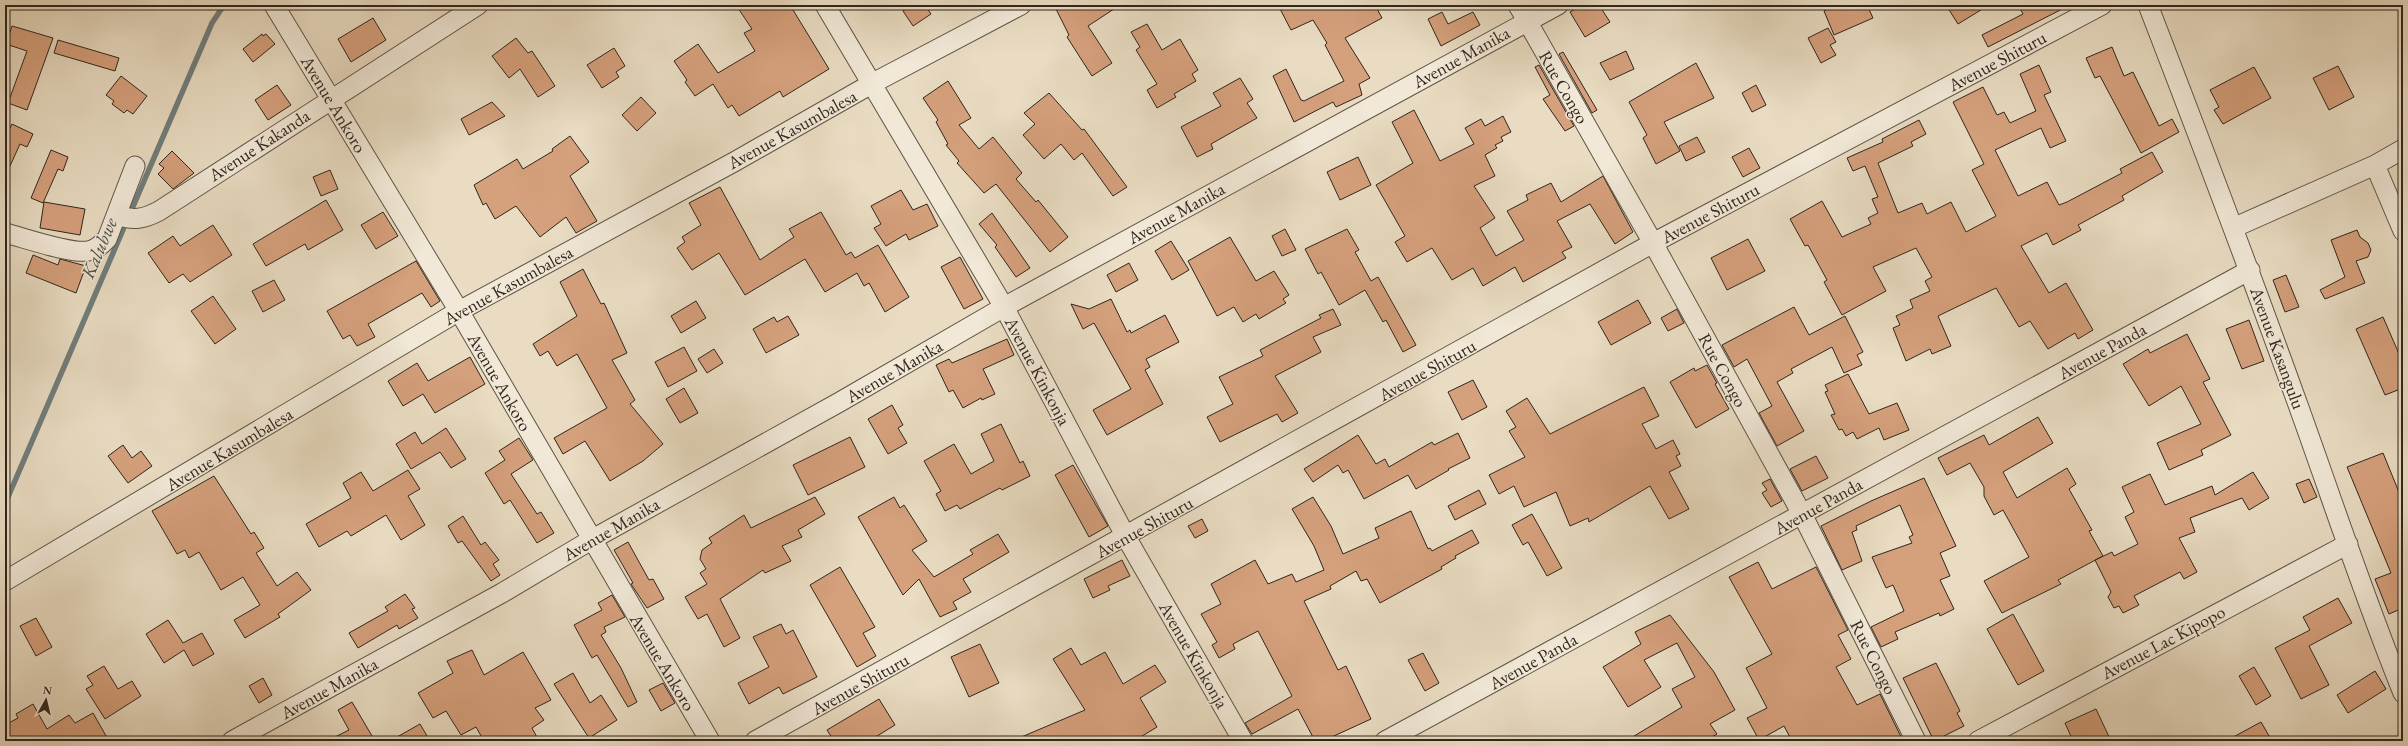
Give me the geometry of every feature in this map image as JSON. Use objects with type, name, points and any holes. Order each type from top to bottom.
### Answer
[{"type":"street","name":"Avenue Ankoro","points":[[274,5],[332,98],[459,311],[591,540],[710,741]]},
{"type":"street","name":"Avenue Kakanda","points":[[124,217],[145,218],[159,211],[478,5]]},
{"type":"street","name":"Avenue Kinkonja","points":[[825,5],[1004,307],[1126,537],[1243,741]]},
{"type":"street","name":"Avenue Kasumbalesa","points":[[5,581],[459,311],[734,162],[872,83],[1021,5]]},
{"type":"street","name":"Rue Congo","points":[[1518,5],[1654,243],[1802,514],[1916,741]]},
{"type":"street","name":"Avenue Manika","points":[[232,741],[502,593],[591,540],[838,403],[1004,307],[1558,5]]},
{"type":"street","name":"Avenue Shituru","points":[[755,741],[1126,537],[1654,243],[2102,5]]},
{"type":"street","name":"Avenue Kasangulu","points":[[2148,5],[2250,270],[2348,544],[2369,610],[2403,693]]},
{"type":"street","points":[[2234,228],[2375,165],[2403,149]]},
{"type":"street","points":[[2375,165],[2403,231]]},
{"type":"street","points":[[5,233],[74,251],[89,251],[99,247],[124,217],[136,166]]},
{"type":"street","name":"Avenue Panda","points":[[1385,741],[2250,270]]},
{"type":"street","name":"Avenue Lac Kipopo","points":[[1978,741],[2348,544]]},
{"type":"building","points":[[736,5],[790,5],[829,69],[783,97],[780,91],[739,116],[732,105],[728,108],[713,84],[695,96],[685,82],[687,80],[674,61],[698,44],[718,73],[755,51],[744,33],[752,29]]},
{"type":"building","points":[[911,5],[925,5],[931,14],[913,26],[903,11]]},
{"type":"building","points":[[1054,5],[1120,5],[1088,26],[1112,63],[1092,76],[1067,37],[1069,35]]},
{"type":"building","points":[[1278,5],[1375,5],[1382,18],[1345,38],[1370,78],[1359,84],[1362,95],[1336,107],[1333,102],[1294,122],[1273,76],[1286,69],[1301,100],[1304,101],[1344,81],[1325,45],[1327,43],[1313,20],[1291,30]]},
{"type":"building","points":[[1582,5],[1599,5],[1610,22],[1585,37],[1570,12]]},
{"type":"building","points":[[1837,5],[1867,5],[1873,18],[1834,35],[1824,11]]},
{"type":"building","points":[[1946,5],[1989,5],[1958,24]]},
{"type":"building","points":[[2018,5],[2070,5],[1988,47],[1982,35],[2023,14]]},
{"type":"building","points":[[1442,12],[1448,24],[1473,12],[1480,25],[1441,46],[1428,19]]},
{"type":"building","points":[[373,18],[386,40],[351,62],[338,39]]},
{"type":"building","points":[[1147,24],[1162,50],[1180,39],[1198,70],[1192,74],[1196,81],[1174,94],[1176,97],[1157,108],[1147,90],[1157,84],[1136,50],[1140,47],[1131,32]]},
{"type":"building","points":[[12,26],[53,38],[27,110],[8,103],[27,51],[6,44]]},
{"type":"building","points":[[1828,28],[1836,42],[1830,45],[1836,55],[1821,63],[1808,38]]},
{"type":"building","points":[[262,34],[263,36],[266,34],[275,44],[253,62],[243,49]]},
{"type":"building","points":[[516,38],[528,53],[532,51],[555,86],[538,97],[520,69],[509,78],[492,56]]},
{"type":"building","points":[[58,40],[119,58],[115,71],[54,53]]},
{"type":"building","points":[[2112,47],[2124,76],[2133,72],[2159,126],[2172,119],[2179,132],[2141,153],[2100,76],[2095,78],[2086,58]]},
{"type":"building","points":[[614,48],[625,66],[616,72],[619,77],[602,88],[587,65]]},
{"type":"building","points":[[1626,51],[1634,69],[1610,80],[1600,63]]},
{"type":"building","points":[[1563,52],[1597,110],[1592,113],[1559,54]]},
{"type":"building","points":[[1696,63],[1714,98],[1664,122],[1680,151],[1656,164],[1643,138],[1647,135],[1629,102]]},
{"type":"building","points":[[1539,65],[1574,126],[1565,131],[1543,99],[1550,95],[1535,67]]},
{"type":"building","points":[[2039,65],[2051,92],[2044,95],[2066,141],[2050,148],[2041,128],[1995,150],[2018,196],[2047,182],[2059,205],[2122,173],[2120,169],[2152,152],[2163,172],[2122,196],[2124,200],[2078,225],[2081,230],[2053,245],[2047,233],[2021,246],[2049,293],[2066,283],[2093,330],[2078,339],[2075,333],[2048,349],[2030,321],[2019,327],[1996,288],[1938,316],[1951,346],[1932,354],[1930,349],[1906,361],[1893,328],[1900,325],[1896,316],[1913,308],[1910,300],[1930,291],[1925,281],[1932,277],[1916,248],[1873,267],[1886,291],[1842,315],[1824,282],[1827,280],[1808,245],[1805,246],[1790,219],[1822,201],[1842,237],[1871,224],[1868,218],[1878,213],[1872,199],[1878,197],[1865,166],[1853,171],[1847,158],[1883,142],[1882,139],[1919,120],[1926,134],[1911,142],[1913,146],[1878,163],[1898,213],[1922,203],[1927,214],[1951,202],[1966,232],[1996,216],[1972,170],[1984,164],[1953,102],[1983,87],[1997,115],[2004,112],[2010,123],[2036,111],[2020,74]]},
{"type":"building","points":[[2338,66],[2354,97],[2329,110],[2313,78]]},
{"type":"building","points":[[2254,67],[2271,98],[2223,124],[2214,110],[2219,107],[2210,90]]},
{"type":"building","points":[[121,76],[147,96],[133,114],[127,110],[124,113],[112,104],[114,101],[106,95]]},
{"type":"building","points":[[1240,78],[1253,99],[1247,103],[1257,118],[1211,144],[1213,149],[1197,157],[1181,127],[1221,106],[1213,93]]},
{"type":"building","points":[[948,81],[971,118],[959,125],[979,149],[993,137],[1022,173],[1016,179],[1036,202],[1038,200],[1068,237],[1050,252],[996,184],[984,193],[957,163],[959,161],[946,145],[948,144],[936,122],[938,120],[923,98]]},
{"type":"building","points":[[277,85],[291,105],[268,120],[255,100]]},
{"type":"building","points":[[1756,85],[1766,105],[1752,112],[1742,93]]},
{"type":"building","points":[[1049,93],[1082,130],[1084,129],[1127,187],[1113,196],[1082,153],[1074,160],[1061,144],[1044,159],[1023,135],[1035,124],[1024,113]]},
{"type":"building","points":[[641,97],[656,113],[637,131],[622,115]]},
{"type":"building","points":[[492,102],[505,116],[469,135],[461,119]]},
{"type":"building","points":[[1414,110],[1440,161],[1474,144],[1465,128],[1481,119],[1485,126],[1503,116],[1511,132],[1501,137],[1503,141],[1495,145],[1497,148],[1485,155],[1495,176],[1474,186],[1495,218],[1480,228],[1496,256],[1524,240],[1507,211],[1528,200],[1526,195],[1551,183],[1561,202],[1603,176],[1633,232],[1615,244],[1590,204],[1557,221],[1572,247],[1562,252],[1566,258],[1523,282],[1515,267],[1483,286],[1473,268],[1452,280],[1432,248],[1407,262],[1395,242],[1405,236],[1376,185],[1413,163],[1392,122]]},
{"type":"building","points":[[12,124],[33,134],[27,147],[20,144],[5,177],[5,138]]},
{"type":"building","points":[[570,136],[589,162],[570,176],[597,221],[576,233],[566,217],[540,237],[516,206],[495,219],[486,203],[483,205],[474,185],[517,159],[523,169],[553,151],[552,149]]},
{"type":"building","points":[[1697,137],[1705,152],[1686,161],[1679,146]]},
{"type":"building","points":[[1749,148],[1760,168],[1743,177],[1732,157]]},
{"type":"building","points":[[51,150],[68,157],[63,171],[58,169],[43,203],[31,198]]},
{"type":"building","points":[[172,151],[194,173],[173,189],[158,174],[164,168],[159,164]]},
{"type":"building","points":[[1358,157],[1371,185],[1340,200],[1327,172]]},
{"type":"building","points":[[330,170],[338,189],[321,196],[313,177]]},
{"type":"building","points":[[720,187],[760,260],[794,237],[789,229],[821,212],[846,255],[851,252],[855,258],[878,245],[909,297],[885,312],[869,283],[864,286],[857,273],[825,292],[805,259],[745,295],[719,253],[692,270],[677,248],[685,242],[682,237],[701,225],[689,203]]},
{"type":"building","points":[[901,190],[913,210],[927,204],[938,226],[909,240],[906,234],[886,246],[874,228],[881,224],[871,206]]},
{"type":"building","points":[[326,200],[343,230],[308,250],[305,244],[266,266],[253,244]]},
{"type":"building","points":[[44,202],[85,209],[80,235],[40,228]]},
{"type":"building","points":[[383,212],[398,236],[376,249],[361,225]]},
{"type":"building","points":[[992,213],[1030,268],[1016,277],[995,247],[997,245],[979,224]]},
{"type":"building","points":[[213,225],[232,255],[190,282],[183,274],[169,283],[148,253],[173,236],[180,246]]},
{"type":"building","points":[[1285,229],[1296,250],[1282,256],[1272,236]]},
{"type":"building","points":[[1347,229],[1359,250],[1355,252],[1371,281],[1378,277],[1416,345],[1403,352],[1386,320],[1383,322],[1365,290],[1339,305],[1321,272],[1318,274],[1305,249]]},
{"type":"building","points":[[2357,230],[2360,237],[2368,243],[2371,250],[2368,257],[2356,261],[2365,283],[2325,299],[2320,290],[2345,277],[2331,240]]},
{"type":"building","points":[[1230,237],[1256,281],[1274,271],[1289,295],[1283,299],[1286,303],[1259,319],[1256,314],[1243,322],[1234,307],[1217,316],[1188,261]]},
{"type":"building","points":[[1748,239],[1765,271],[1727,290],[1711,258]]},
{"type":"building","points":[[1171,241],[1189,270],[1172,280],[1155,251]]},
{"type":"building","points":[[33,255],[58,265],[60,259],[86,266],[76,293],[26,273]]},
{"type":"building","points":[[960,257],[983,299],[964,309],[941,267]]},
{"type":"building","points":[[416,261],[440,301],[431,307],[422,293],[368,324],[375,337],[357,346],[350,335],[343,339],[327,311]]},
{"type":"building","points":[[1129,263],[1138,280],[1116,292],[1107,275]]},
{"type":"building","points":[[583,269],[601,304],[604,303],[627,353],[612,360],[635,400],[630,404],[663,444],[643,461],[610,481],[585,441],[563,454],[554,438],[607,408],[577,354],[557,366],[548,351],[540,356],[533,344],[577,316],[560,282]]},
{"type":"building","points":[[2286,275],[2299,307],[2285,312],[2273,280]]},
{"type":"building","points":[[274,280],[285,300],[263,312],[252,291]]},
{"type":"building","points":[[213,296],[236,329],[215,344],[191,311]]},
{"type":"building","points":[[1111,299],[1127,332],[1130,330],[1131,333],[1165,315],[1179,342],[1146,359],[1150,367],[1145,370],[1163,404],[1107,435],[1093,410],[1131,389],[1094,323],[1083,329],[1071,304],[1089,309]]},
{"type":"building","points":[[1638,300],[1651,323],[1611,345],[1598,322]]},
{"type":"building","points":[[696,301],[706,318],[681,333],[671,316]]},
{"type":"building","points":[[1794,307],[1809,335],[1845,316],[1863,352],[1857,355],[1862,365],[1844,373],[1832,347],[1791,369],[1793,373],[1777,382],[1804,431],[1777,446],[1759,413],[1772,406],[1747,359],[1734,367],[1722,345]]},
{"type":"building","points":[[1333,309],[1341,325],[1313,337],[1321,352],[1275,376],[1298,413],[1282,422],[1277,414],[1220,442],[1207,417],[1233,404],[1219,377],[1263,356],[1260,350],[1321,318],[1319,315]]},
{"type":"building","points":[[1677,309],[1684,323],[1668,331],[1661,318]]},
{"type":"building","points":[[788,316],[799,335],[766,353],[753,329],[774,317],[777,322]]},
{"type":"building","points":[[2383,317],[2403,363],[2403,388],[2385,395],[2356,329]]},
{"type":"building","points":[[2249,320],[2264,361],[2242,369],[2226,329]]},
{"type":"building","points":[[2187,334],[2210,379],[2203,382],[2231,435],[2201,450],[2203,455],[2169,470],[2157,443],[2201,424],[2181,386],[2149,406],[2123,364],[2148,349],[2150,353]]},
{"type":"building","points":[[1007,339],[1014,355],[983,369],[995,394],[982,400],[981,398],[963,408],[953,390],[949,392],[936,365],[949,359],[952,363]]},
{"type":"building","points":[[684,347],[697,371],[668,387],[655,362]]},
{"type":"building","points":[[714,349],[723,363],[707,373],[698,359]]},
{"type":"building","points":[[470,357],[485,384],[435,413],[423,394],[403,406],[388,381],[417,363],[428,381]]},
{"type":"building","points":[[1707,365],[1717,383],[1715,384],[1729,409],[1696,428],[1670,382],[1694,368],[1695,371]]},
{"type":"building","points":[[1848,374],[1869,414],[1897,403],[1909,430],[1884,440],[1879,428],[1857,439],[1853,432],[1846,436],[1842,429],[1839,430],[1831,415],[1835,414],[1825,392],[1828,391],[1825,385]]},
{"type":"building","points":[[1473,380],[1487,407],[1462,420],[1448,392]]},
{"type":"building","points":[[1644,387],[1659,416],[1642,424],[1656,449],[1673,440],[1680,454],[1676,456],[1681,466],[1669,472],[1689,509],[1669,519],[1650,486],[1589,522],[1588,518],[1570,526],[1556,492],[1524,507],[1514,486],[1499,494],[1489,475],[1525,457],[1509,431],[1516,427],[1506,411],[1527,398],[1550,434]]},
{"type":"building","points":[[684,388],[698,413],[680,423],[666,399]]},
{"type":"building","points":[[892,405],[903,425],[898,428],[907,443],[888,454],[868,419]]},
{"type":"building","points":[[2038,417],[2053,443],[2003,472],[2017,498],[2067,468],[2076,484],[2069,489],[2092,530],[2089,531],[2103,556],[2058,580],[2061,584],[2002,613],[1984,581],[2029,557],[2003,510],[1994,515],[1984,496],[1984,487],[1970,463],[1947,475],[1938,458],[1984,435],[1989,445]]},
{"type":"building","points":[[1001,424],[1020,463],[1023,461],[1030,476],[1002,490],[1000,488],[960,509],[957,505],[945,511],[936,494],[941,491],[924,461],[954,444],[971,474],[994,461],[981,434]]},
{"type":"building","points":[[446,428],[466,459],[451,468],[440,452],[411,469],[396,444],[415,432],[422,444]]},
{"type":"building","points":[[1458,433],[1470,458],[1448,469],[1449,470],[1416,489],[1408,475],[1364,499],[1348,470],[1343,473],[1338,465],[1313,482],[1304,469],[1358,435],[1376,464],[1385,459],[1389,467],[1432,442],[1434,445]]},
{"type":"building","points":[[850,437],[865,467],[808,495],[793,465]]},
{"type":"building","points":[[519,438],[533,460],[511,474],[537,514],[541,512],[554,533],[537,543],[510,500],[504,504],[485,473],[505,460],[499,451]]},
{"type":"building","points":[[123,445],[132,458],[141,451],[152,466],[128,483],[108,456]]},
{"type":"building","points":[[2383,453],[2403,502],[2403,608],[2389,614],[2375,579],[2391,573],[2347,467]]},
{"type":"building","points":[[1816,456],[1828,478],[1802,491],[1790,469]]},
{"type":"building","points":[[1073,465],[1108,526],[1089,537],[1055,475]]},
{"type":"building","points":[[408,470],[420,489],[408,496],[425,525],[401,540],[386,515],[351,536],[347,531],[319,547],[306,524],[351,498],[343,483],[361,472],[373,491]]},
{"type":"building","points":[[2253,472],[2269,498],[2249,510],[2242,498],[2190,518],[2195,532],[2179,538],[2197,572],[2184,579],[2180,572],[2134,596],[2139,605],[2123,613],[2119,606],[2114,608],[2108,597],[2111,592],[2095,560],[2112,552],[2114,556],[2138,544],[2125,517],[2134,512],[2122,487],[2150,474],[2165,505],[2212,486],[2215,495]]},
{"type":"building","points":[[214,476],[251,534],[254,532],[264,548],[256,553],[277,586],[297,572],[311,590],[278,614],[280,617],[245,638],[234,620],[260,605],[243,577],[221,590],[199,552],[189,558],[185,550],[177,554],[152,511]]},
{"type":"building","points":[[1924,478],[1956,546],[1940,553],[1950,576],[1940,580],[1954,609],[1940,616],[1939,613],[1895,632],[1898,639],[1881,647],[1871,627],[1904,611],[1893,585],[1886,588],[1872,557],[1912,543],[1909,537],[1913,535],[1900,505],[1856,526],[1857,530],[1852,532],[1862,561],[1842,570],[1821,526],[1871,501]]},
{"type":"building","points":[[1770,479],[1782,501],[1771,507],[1762,493],[1767,490],[1762,483]]},
{"type":"building","points":[[2309,479],[2317,497],[2304,503],[2296,484]]},
{"type":"building","points":[[1479,490],[1486,504],[1455,520],[1448,506]]},
{"type":"building","points":[[815,497],[825,514],[798,530],[802,537],[782,546],[791,561],[765,573],[763,570],[720,599],[740,638],[724,647],[707,614],[698,619],[685,597],[707,584],[700,573],[706,569],[700,559],[702,550],[712,543],[709,538],[744,515],[751,528]]},
{"type":"building","points":[[894,497],[900,508],[904,505],[927,541],[912,550],[934,577],[973,554],[970,550],[998,534],[1009,552],[963,579],[971,592],[953,602],[957,609],[940,617],[919,579],[903,595],[858,517]]},
{"type":"building","points":[[1313,497],[1331,526],[1343,554],[1379,538],[1375,528],[1411,511],[1428,549],[1430,548],[1432,551],[1472,530],[1479,543],[1455,556],[1456,558],[1441,567],[1442,569],[1380,603],[1367,579],[1361,581],[1356,571],[1330,586],[1331,589],[1304,601],[1338,670],[1346,666],[1371,719],[1323,741],[1315,741],[1298,709],[1252,734],[1245,723],[1292,696],[1258,631],[1233,644],[1235,649],[1219,658],[1212,645],[1217,642],[1201,614],[1221,604],[1211,584],[1255,560],[1268,584],[1292,574],[1296,582],[1324,570],[1314,546],[1292,509]]},
{"type":"building","points":[[1532,514],[1562,568],[1547,576],[1528,542],[1523,545],[1512,525]]},
{"type":"building","points":[[463,516],[481,545],[485,542],[499,560],[493,564],[500,575],[491,581],[462,541],[458,543],[448,526]]},
{"type":"building","points":[[1202,519],[1208,531],[1195,538],[1188,526]]},
{"type":"building","points":[[628,542],[649,580],[653,579],[664,599],[647,608],[631,584],[633,583],[614,550]]},
{"type":"building","points":[[1122,560],[1130,576],[1108,586],[1110,590],[1093,598],[1084,579]]},
{"type":"building","points":[[1758,562],[1772,589],[1816,567],[1848,630],[1838,635],[1851,659],[1836,667],[1857,705],[1880,694],[1903,741],[1792,741],[1784,726],[1759,740],[1747,718],[1767,708],[1746,668],[1772,654],[1729,577]]},
{"type":"building","points":[[840,567],[875,627],[863,633],[876,656],[857,667],[810,585]]},
{"type":"building","points":[[405,594],[415,608],[412,609],[418,618],[399,629],[397,625],[358,648],[349,633],[388,611],[385,607]]},
{"type":"building","points":[[612,595],[625,617],[604,627],[606,632],[601,635],[621,668],[637,702],[628,707],[597,655],[592,658],[574,625],[602,610],[598,603]]},
{"type":"building","points":[[2338,598],[2352,623],[2309,646],[2329,685],[2301,699],[2275,648],[2310,630],[2303,617]]},
{"type":"building","points":[[2013,614],[2044,671],[2018,685],[1987,629]]},
{"type":"building","points":[[1670,615],[1714,672],[1735,710],[1710,724],[1717,734],[1705,741],[1626,741],[1682,707],[1672,689],[1695,677],[1677,643],[1644,660],[1661,687],[1628,707],[1603,667],[1641,644],[1635,632]]},
{"type":"building","points":[[36,618],[52,647],[36,656],[20,626]]},
{"type":"building","points":[[168,620],[183,643],[202,633],[214,654],[193,666],[184,650],[164,663],[146,634]]},
{"type":"building","points":[[781,624],[786,634],[793,630],[817,677],[783,694],[779,687],[749,704],[738,683],[769,667],[753,637]]},
{"type":"building","points":[[980,644],[999,683],[969,697],[951,657]]},
{"type":"building","points":[[1071,648],[1081,665],[1105,652],[1123,684],[1155,665],[1166,682],[1140,698],[1157,727],[1134,741],[1012,741],[1085,710],[1053,659]]},
{"type":"building","points":[[472,650],[484,675],[523,652],[551,700],[535,708],[544,720],[532,728],[539,741],[484,741],[476,727],[461,735],[446,711],[433,718],[418,693],[453,673],[447,661]]},
{"type":"building","points":[[1423,653],[1439,683],[1425,691],[1408,660]]},
{"type":"building","points":[[1936,663],[1960,711],[1957,713],[1964,726],[1934,741],[1903,678]]},
{"type":"building","points":[[104,666],[118,689],[132,681],[141,696],[105,719],[86,689],[93,685],[87,676]]},
{"type":"building","points":[[2254,667],[2271,696],[2256,705],[2239,676]]},
{"type":"building","points":[[2375,671],[2386,689],[2348,713],[2337,695]]},
{"type":"building","points":[[573,673],[590,703],[601,695],[617,720],[589,738],[554,684]]},
{"type":"building","points":[[263,678],[272,695],[259,703],[249,686]]},
{"type":"building","points":[[663,683],[675,703],[661,711],[649,690]]},
{"type":"building","points":[[879,699],[895,725],[869,741],[834,741],[827,730]]},
{"type":"building","points":[[352,702],[375,741],[327,741],[349,730],[338,710]]},
{"type":"building","points":[[33,704],[47,729],[69,715],[75,723],[93,713],[109,741],[25,741],[23,736],[13,741],[5,741],[5,725],[18,718],[16,714]]},
{"type":"building","points":[[2096,709],[2111,741],[2073,741],[2065,723]]},
{"type":"building","points":[[2261,722],[2272,741],[2226,741]]},
{"type":"building","points":[[420,724],[430,741],[390,741]]},
{"type":"waterway","name":"Kalubwe","points":[[5,504],[212,23],[224,5]]}]
